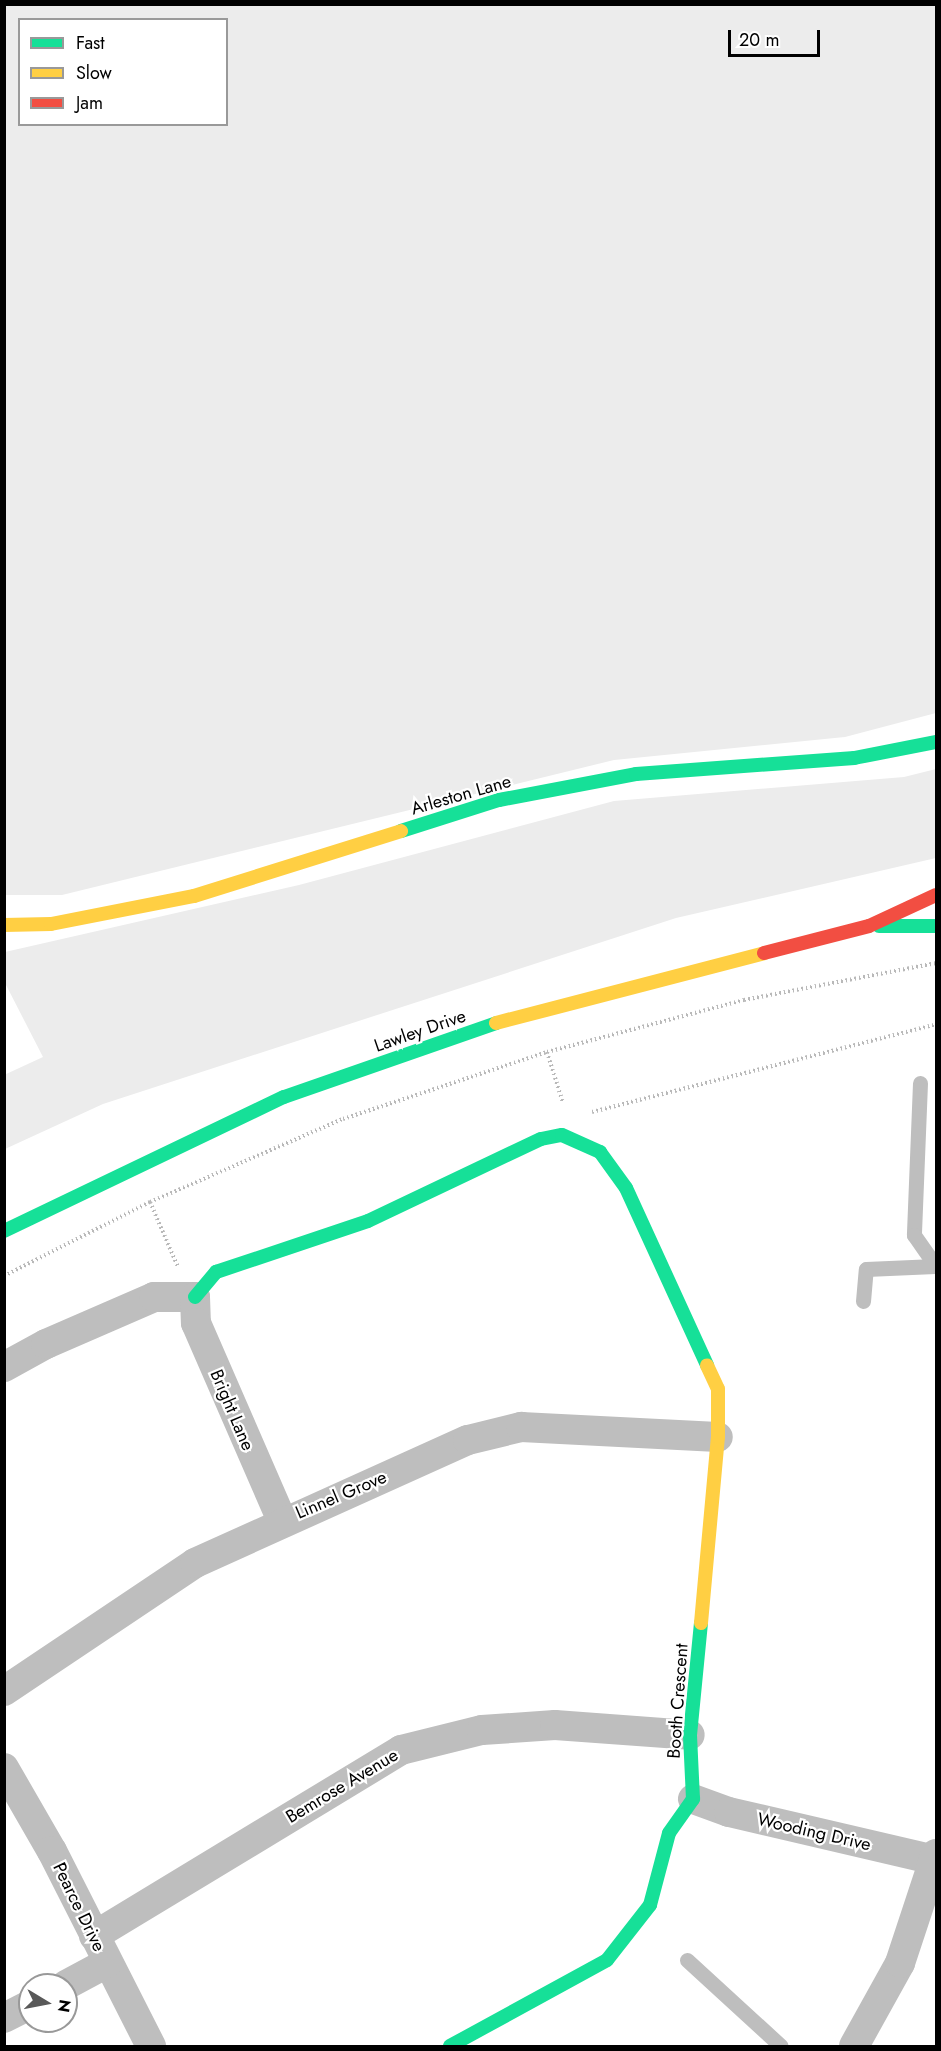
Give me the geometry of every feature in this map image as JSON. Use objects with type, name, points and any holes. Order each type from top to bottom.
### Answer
[{"type":"street","name":"Arleston Lane","points":[[4,925],[51,924],[194,896],[499,800],[636,774],[854,758],[936,742]]},
{"type":"street","name":"Lawley Drive","points":[[4,1231],[284,1097],[523,1014],[869,926],[936,895]]},
{"type":"street","name":"Lawley Drive","points":[[869,926],[936,926]]},
{"type":"street","name":"Booth Crescent","points":[[562,1135],[600,1152],[620,1179],[718,1389],[718,1437],[690,1734],[693,1799]]},
{"type":"street","points":[[4,1367],[46,1344],[154,1297],[195,1297],[216,1272],[369,1221],[541,1139],[562,1135]]},
{"type":"street","name":"Bright Lane","points":[[195,1297],[196,1323],[282,1521]]},
{"type":"street","name":"Linnel Grove","points":[[4,1691],[195,1563],[282,1521],[468,1440],[521,1427],[718,1437]]},
{"type":"street","name":"Bemrose Avenue","points":[[94,1936],[401,1750],[482,1730],[555,1725],[690,1734]]},
{"type":"street","name":"Pearce Drive","points":[[4,1768],[151,2046]]},
{"type":"street","points":[[450,2046],[607,1960],[650,1905],[669,1833],[693,1799]]},
{"type":"street","name":"Wooding Drive","points":[[693,1799],[729,1812],[936,1858]]},
{"type":"street","points":[[854,2046],[900,1963],[936,1858]]},
{"type":"street","points":[[78,1978],[107,1962]]},
{"type":"street","points":[[4,2018],[18,2011]]},
{"type":"lane","points":[[920,1083],[914,1235],[936,1266]]},
{"type":"lane","points":[[863,1301],[866,1269],[936,1266]]},
{"type":"lane","points":[[687,1960],[781,2046]]},
{"type":"path","points":[[4,1276],[150,1202],[343,1119],[547,1052],[744,1000],[936,963]]},
{"type":"path","points":[[568,1119],[936,1024]]},
{"type":"path","points":[[547,1052],[568,1119],[562,1135]]},
{"type":"path","points":[[150,1202],[186,1284],[195,1297]]},
{"type":"shaded area","points":[[5,5],[936,5],[936,713],[845,737],[614,760],[62,895],[5,895]]},
{"type":"shaded area","points":[[936,769],[936,858],[676,918],[103,1104],[5,1149],[4,1075],[43,1057],[5,983],[5,952],[299,885],[614,801],[904,777]]},
{"type":"traffic: fast","points":[[401,831],[499,800],[636,774],[854,758],[936,742]]},
{"type":"traffic: fast","points":[[879,926],[936,926]]},
{"type":"traffic: fast","points":[[4,1231],[284,1097],[496,1023]]},
{"type":"traffic: fast","points":[[195,1297],[216,1272],[368,1221],[541,1139],[562,1135],[600,1152],[626,1188],[707,1365]]},
{"type":"traffic: fast","points":[[450,2046],[607,1960],[650,1905],[669,1833],[693,1799],[690,1735],[701,1623]]},
{"type":"traffic: slow","points":[[4,925],[51,924],[194,896],[401,831]]},
{"type":"traffic: slow","points":[[496,1023],[764,953]]},
{"type":"traffic: slow","points":[[701,1623],[718,1437],[718,1389],[707,1365]]},
{"type":"traffic: jam","points":[[764,953],[869,926],[936,895]]}]
